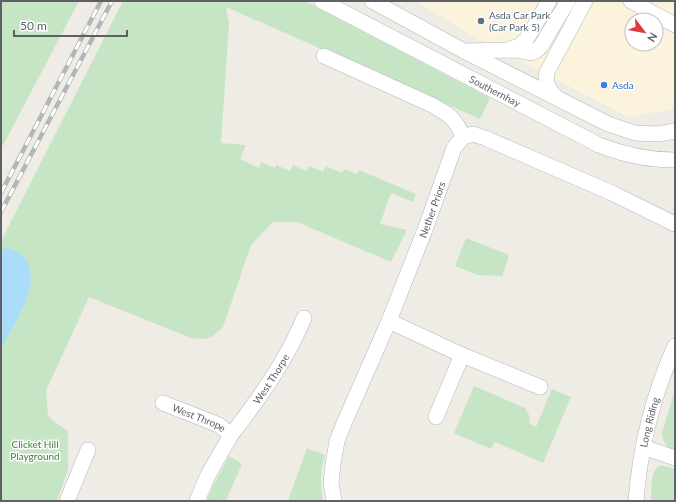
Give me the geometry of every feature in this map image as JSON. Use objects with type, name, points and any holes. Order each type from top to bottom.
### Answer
[{"type":"street","name":"Southernhay","points":[[322,1],[599,145],[639,158],[675,160]]},
{"type":"street","points":[[372,1],[557,98],[622,129],[635,133],[647,134],[675,131]]},
{"type":"street","points":[[507,50],[517,40],[541,1]]},
{"type":"street","points":[[507,50],[519,46],[526,40],[549,1]]},
{"type":"street","points":[[531,53],[561,1]]},
{"type":"street","points":[[464,50],[515,50],[531,53],[536,51],[541,46],[568,1]]},
{"type":"street","points":[[557,98],[550,92],[546,85],[547,72],[585,1]]},
{"type":"street","points":[[631,1],[675,25]]},
{"type":"street","points":[[324,56],[447,113],[457,123],[463,136],[473,134],[486,138],[612,193],[675,224]]},
{"type":"street","name":"Nether Priors","points":[[334,501],[331,484],[337,441],[389,321],[426,227],[454,148],[463,136]]},
{"type":"street","name":"West Thorpe","points":[[231,435],[251,409],[268,383],[297,336],[304,318]]},
{"type":"street","points":[[389,321],[462,355],[540,387]]},
{"type":"street","name":"Long Riding","points":[[636,501],[643,447],[653,407],[667,364],[675,346]]},
{"type":"street","points":[[436,417],[462,355]]},
{"type":"street","name":"West Thrope","points":[[163,403],[219,426],[231,435],[208,475],[196,501]]},
{"type":"street","points":[[643,447],[675,458]]},
{"type":"street","points":[[67,501],[88,450]]},
{"type":"shaded area","points":[[416,1],[675,1],[675,105],[669,110],[628,117],[469,34]]},
{"type":"green space","points":[[1,1],[79,1],[1,149]]},
{"type":"green space","name":"Clicket Hill Playground","points":[[123,1],[305,1],[490,98],[480,119],[226,7],[229,24],[221,143],[246,145],[240,159],[259,168],[261,162],[275,168],[276,165],[290,171],[293,165],[306,171],[310,166],[323,172],[326,166],[342,173],[344,169],[357,174],[359,170],[416,194],[413,202],[391,193],[380,224],[407,230],[391,262],[297,222],[273,222],[251,245],[223,327],[212,336],[205,339],[191,338],[89,297],[46,391],[48,415],[52,420],[68,431],[68,469],[57,501],[1,501],[1,241]]},
{"type":"green space","points":[[466,238],[509,255],[502,276],[478,275],[455,266]]},
{"type":"green space","points":[[474,386],[525,408],[529,415],[530,424],[536,427],[552,389],[571,397],[543,463],[495,442],[491,449],[454,433]]},
{"type":"green space","points":[[675,390],[675,451],[669,448],[666,444],[662,433]]},
{"type":"green space","points":[[307,448],[325,455],[321,478],[323,501],[288,501]]},
{"type":"green space","points":[[229,456],[242,464],[226,501],[207,501],[213,486]]},
{"type":"green space","points":[[661,465],[675,469],[675,501],[651,501],[653,476],[657,468]]},
{"type":"water","points":[[5,247],[20,253],[28,262],[31,274],[30,286],[26,300],[1,348],[1,252]]},
{"type":"railway","points":[[1,193],[101,1]]},
{"type":"railway","points":[[1,212],[112,1]]},
{"type":"place","name":"Asda Car Park (Car Park 5)","points":[[481,21]]},
{"type":"place","name":"Asda","points":[[604,85]]}]
